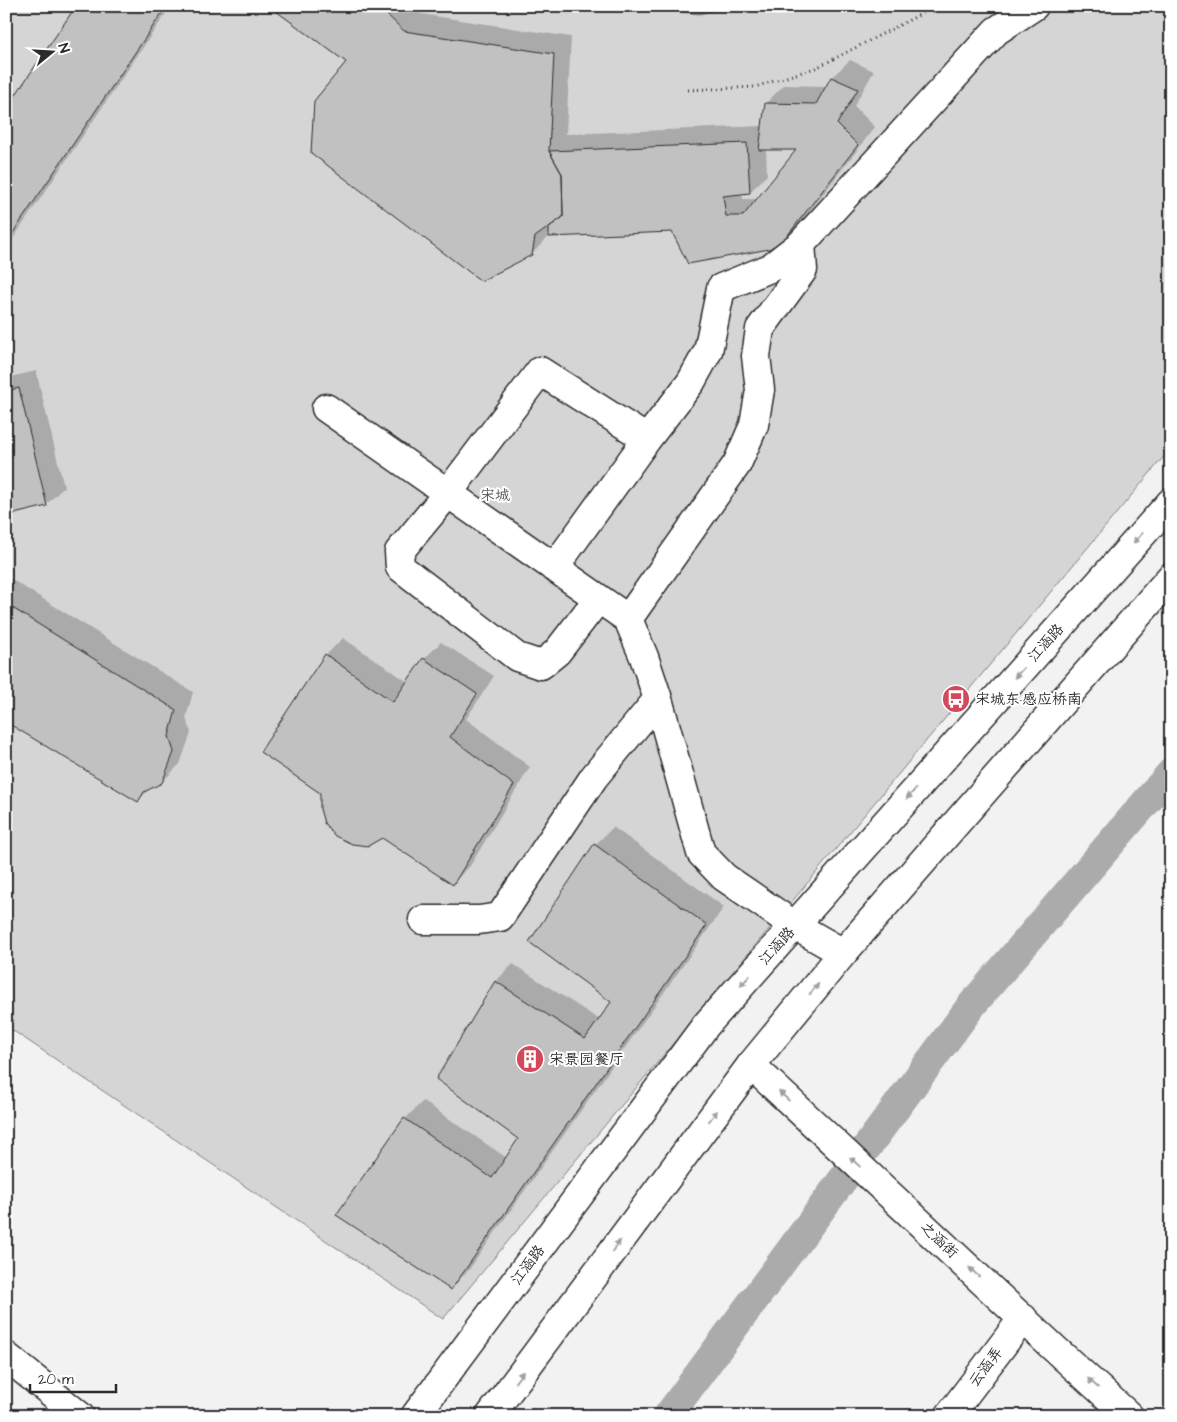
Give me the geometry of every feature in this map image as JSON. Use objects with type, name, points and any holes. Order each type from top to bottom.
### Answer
[{"type":"main road","points":[[554,568],[647,439],[691,382],[708,351],[721,288],[770,268],[801,244],[996,31],[1034,6]]},
{"type":"main road","points":[[628,619],[737,464],[754,425],[760,390],[756,356],[760,329],[803,270],[801,244]]},
{"type":"main road","points":[[598,599],[558,652],[541,665],[517,657],[400,567],[399,552],[448,493],[540,371],[647,439]]},
{"type":"main road","points":[[326,408],[628,619],[644,657],[658,699],[701,852],[724,877],[794,926],[843,953]]},
{"type":"main road","name":"江涵路","points":[[415,1416],[706,1025],[1171,502]]},
{"type":"main road","points":[[490,1416],[751,1065],[843,953],[1171,577]]},
{"type":"main road","points":[[423,920],[479,920],[500,917],[594,777],[658,699]]},
{"type":"main road","name":"之涵街","points":[[751,1065],[1129,1416]]},
{"type":"main road","name":"云涵弄","points":[[949,1416],[1023,1318]]},
{"type":"main road","points":[[6,1356],[80,1416]]},
{"type":"path","points":[[688,90],[755,87],[818,67],[934,6]]},
{"type":"green space","name":"宋城","points":[[6,6],[1171,6],[1171,448],[443,1319],[6,1026]]},
{"type":"shaded area","points":[[631,6],[736,6],[699,14]]},
{"type":"building","points":[[76,6],[153,6],[162,13],[6,243],[6,109]]},
{"type":"building","points":[[269,6],[378,6],[404,31],[554,54],[549,151],[562,174],[563,217],[535,237],[532,255],[481,281],[311,153],[314,101],[346,62]]},
{"type":"building","points":[[831,77],[858,89],[837,124],[858,145],[784,240],[769,249],[688,264],[672,232],[549,237],[549,227],[563,217],[562,174],[549,151],[747,143],[750,193],[723,196],[726,216],[743,216],[796,150],[759,150],[765,103],[816,104]]},
{"type":"building","points":[[19,388],[47,506],[6,516],[6,391]]},
{"type":"building","points":[[6,604],[176,710],[169,736],[174,752],[162,783],[144,792],[138,802],[6,722]]},
{"type":"building","points":[[325,654],[393,702],[423,658],[477,694],[450,737],[514,785],[453,885],[382,838],[368,846],[352,844],[335,836],[324,823],[320,809],[320,793],[260,752]]},
{"type":"building","name":"宋景园餐厅","points":[[594,844],[707,925],[451,1290],[336,1215],[404,1118],[492,1178],[518,1139],[436,1079],[495,981],[585,1039],[611,1002],[529,942]]},
{"type":"waterway","points":[[668,1416],[971,1006],[1171,773]]},
{"type":"place","name":"宋城东·感应桥南","points":[[956,699]]},
{"type":"place","name":"宋景园餐厅","points":[[530,1059]]}]
